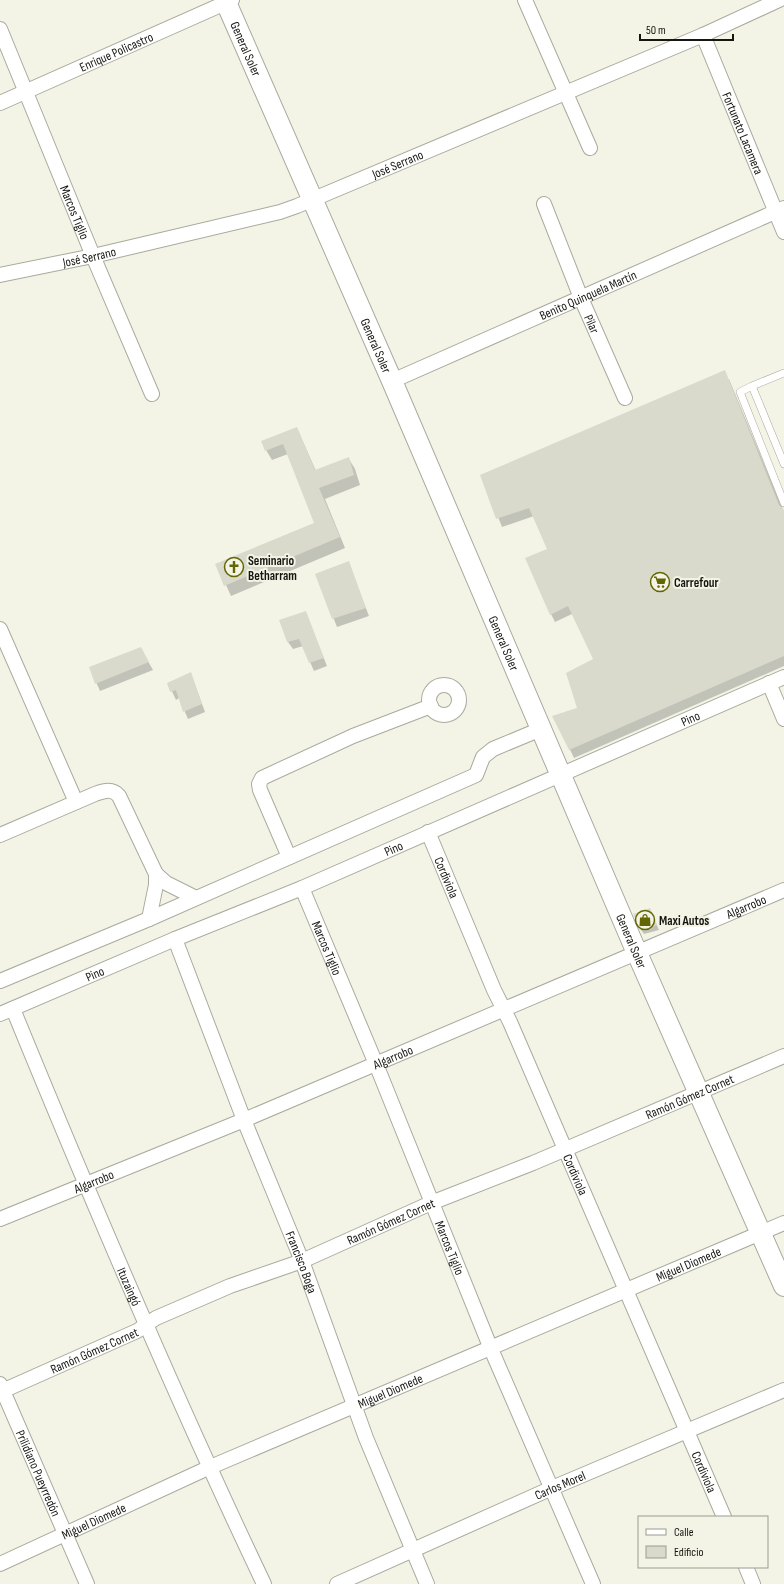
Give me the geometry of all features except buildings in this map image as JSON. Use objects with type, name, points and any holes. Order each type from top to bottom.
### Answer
[{"type":"street","points":[[525,0],[590,148]]},
{"type":"street","name":"José Serrano","points":[[0,275],[93,256],[280,212],[312,200],[703,35],[779,0]]},
{"type":"street","name":"Enrique Policastro","points":[[0,103],[227,1]]},
{"type":"street","name":"General Soler","points":[[227,1],[562,775],[637,953],[784,1286]]},
{"type":"street","name":"Marcos Tiglio","points":[[0,29],[93,256],[152,394]]},
{"type":"street","name":"Fortunato Lacamera","points":[[703,35],[779,210],[784,232]]},
{"type":"street","name":"Pilar","points":[[544,204],[581,298],[625,398]]},
{"type":"street","name":"Benito Quinquela Martín","points":[[392,381],[779,210]]},
{"type":"street","points":[[0,629],[76,802]]},
{"type":"street","name":"Pino","points":[[6,1011],[175,939],[302,888],[784,677]]},
{"type":"street","points":[[769,683],[784,719]]},
{"type":"street","points":[[289,856],[260,790],[259,784],[262,778],[353,736],[431,706]]},
{"type":"street","points":[[0,981],[196,898],[476,775],[483,756],[493,749],[541,729]]},
{"type":"street","points":[[0,835],[76,802],[109,790],[116,793],[156,874],[166,883],[196,898]]},
{"type":"street","name":"Cordiviola","points":[[428,832],[503,1009],[510,1022],[724,1516]]},
{"type":"street","points":[[149,918],[156,885],[156,874]]},
{"type":"street","name":"Marcos Tiglio","points":[[302,888],[376,1064],[491,1348],[593,1584]]},
{"type":"street","name":"Algarrobo","points":[[0,1219],[244,1120],[784,890]]},
{"type":"street","name":"Francisco Boga","points":[[175,939],[244,1120],[302,1261],[366,1438],[427,1584]]},
{"type":"street","name":"Ituzaingó","points":[[6,1011],[208,1468],[264,1584]]},
{"type":"street","name":"Ramón Gómez Cornet","points":[[1,1389],[230,1286],[302,1261],[432,1203],[533,1163],[784,1056]]},
{"type":"street","name":"Miguel Diomede","points":[[0,1564],[208,1468],[784,1223]]},
{"type":"street","name":"Prilidiano Pueyrredón","points":[[1,1389],[66,1533],[87,1584]]},
{"type":"street","name":"Carlos Morel","points":[[337,1584],[552,1488],[784,1390]]},
{"type":"street","points":[[746,1568],[753,1584]]},
{"type":"lane","points":[[784,373],[740,392],[784,502]]},
{"type":"lane","points":[[752,386],[784,464]]},
{"type":"place","name":"Seminario Betharram","points":[[234,567]]},
{"type":"place","name":"Carrefour","points":[[660,582]]},
{"type":"place","name":"Maxi Autos","points":[[645,920]]}]
